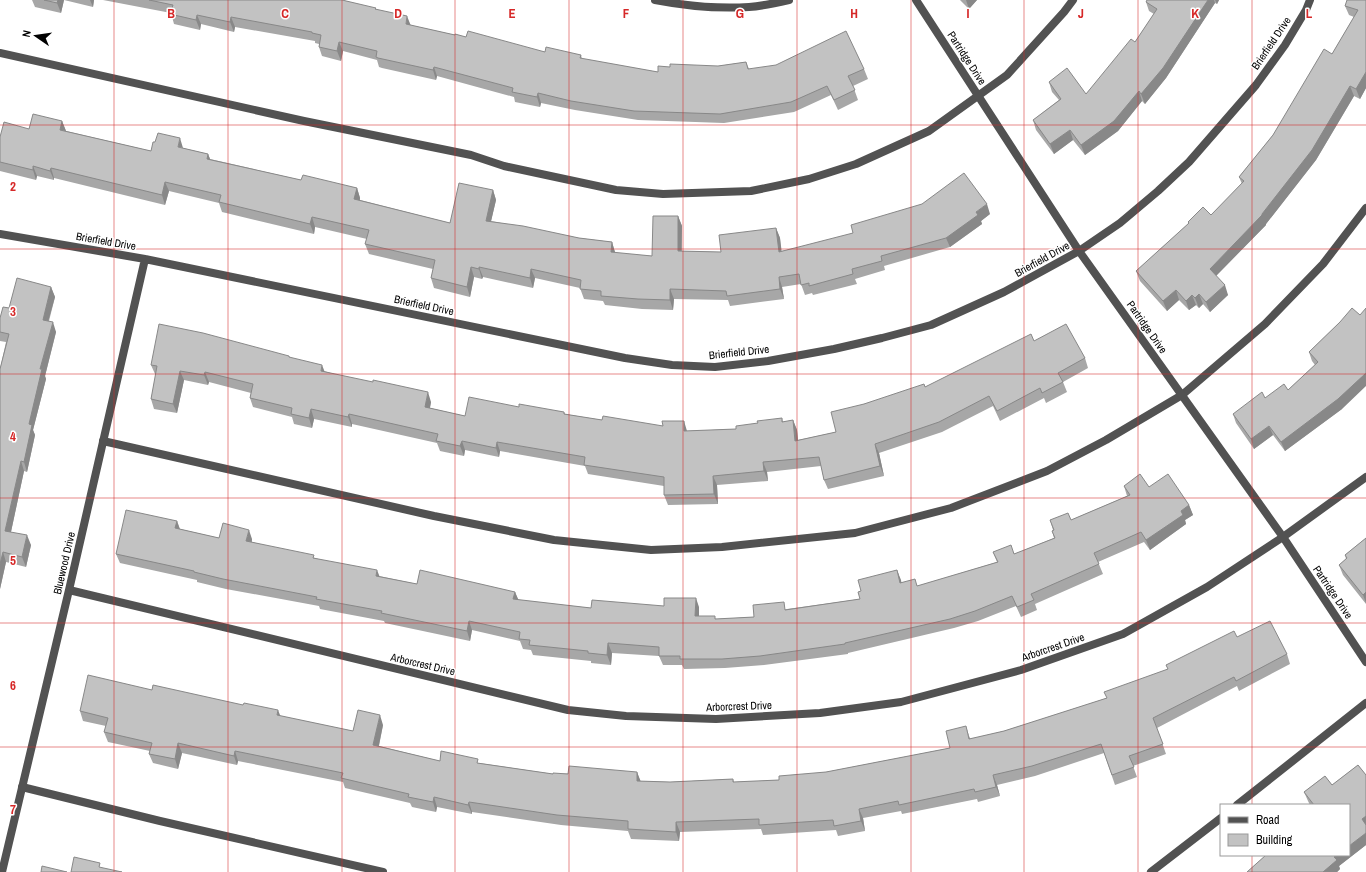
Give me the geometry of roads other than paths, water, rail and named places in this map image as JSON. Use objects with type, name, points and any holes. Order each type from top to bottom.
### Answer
[{"type":"street","points":[[655,0],[680,5],[718,8],[750,7],[789,0]]},
{"type":"street","name":"Partridge Drive","points":[[916,0],[1079,251],[1283,537],[1366,662]]},
{"type":"street","points":[[0,53],[304,121],[471,155],[504,166],[616,190],[662,194],[751,191],[816,177],[856,164],[929,131],[1007,75],[1064,12],[1072,0]]},
{"type":"street","name":"Brierfield Drive","points":[[0,234],[145,259],[625,358],[672,365],[715,367],[768,361],[882,338],[931,325],[1004,292],[1079,251],[1120,223],[1189,162],[1256,85],[1285,45],[1306,10],[1310,0]]},
{"type":"street","points":[[103,441],[434,516],[554,540],[651,550],[722,547],[856,533],[951,508],[1047,472],[1106,440],[1182,395],[1265,324],[1323,264],[1366,208]]},
{"type":"street","name":"Bluewood Drive","points":[[2,872],[145,259]]},
{"type":"street","name":"Arborcrest Drive","points":[[69,590],[568,710],[626,716],[716,719],[820,713],[901,702],[1021,670],[1123,634],[1207,587],[1283,537],[1366,476]]},
{"type":"street","points":[[1238,804],[1366,703]]},
{"type":"street","points":[[22,787],[206,832],[383,872]]},
{"type":"street","points":[[1151,872],[1220,819]]}]
